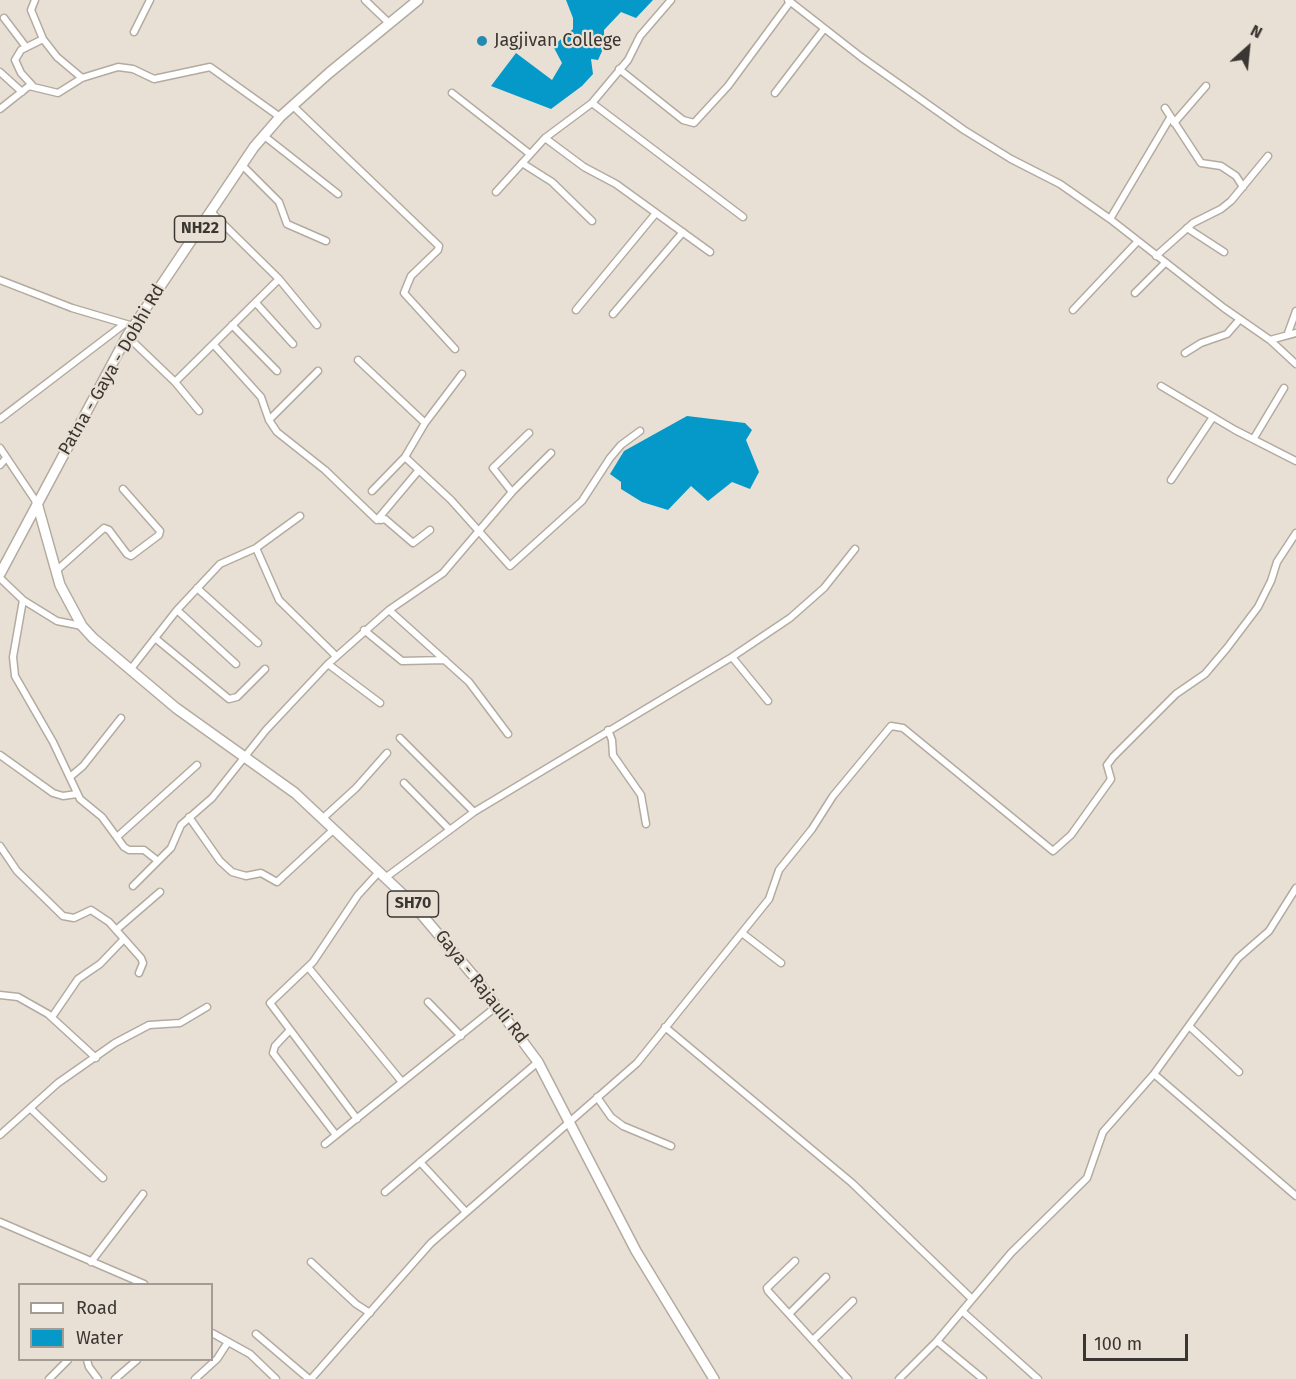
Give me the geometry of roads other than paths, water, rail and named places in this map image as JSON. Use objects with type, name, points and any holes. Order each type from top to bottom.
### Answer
[{"type":"main road","name":"Patna - Gaya - Dobhi Rd","points":[[0,576],[128,336],[128,326],[212,213],[263,135],[292,105],[418,0]]},
{"type":"main road","name":"Gaya - Rajauli Rd","points":[[37,503],[56,571],[66,598],[82,626],[130,670],[197,724],[279,780],[322,819],[441,935],[497,1006],[538,1062],[636,1251],[714,1379]]},
{"type":"street","points":[[35,0],[31,10],[43,39],[57,57],[82,78]]},
{"type":"street","points":[[134,32],[150,0]]},
{"type":"street","points":[[365,0],[390,24]]},
{"type":"street","points":[[496,192],[545,138],[592,103],[630,57],[637,40],[646,27],[671,0]]},
{"type":"street","points":[[619,69],[683,120],[694,123],[728,86],[789,1],[964,130],[1011,159],[1060,184],[1110,219],[1240,320],[1270,340],[1296,364]]},
{"type":"street","points":[[4,18],[26,47]]},
{"type":"street","points":[[775,93],[824,28]]},
{"type":"street","points":[[43,39],[26,47],[17,54],[15,60],[21,73],[32,85],[58,93],[82,78],[118,67],[133,69],[154,80],[210,67],[280,117]]},
{"type":"street","points":[[0,72],[22,92]]},
{"type":"street","points":[[0,109],[32,85]]},
{"type":"street","points":[[1110,219],[1172,121],[1206,86]]},
{"type":"street","points":[[452,93],[530,154]]},
{"type":"street","points":[[592,103],[743,217]]},
{"type":"street","points":[[292,105],[438,246],[438,250],[411,276],[404,293],[455,350]]},
{"type":"street","points":[[1165,108],[1201,163],[1221,166],[1236,176],[1243,187]]},
{"type":"street","points":[[263,135],[338,194]]},
{"type":"street","points":[[545,138],[573,159],[616,184],[710,252]]},
{"type":"street","points":[[1156,256],[1186,228],[1199,219],[1221,210],[1268,156]]},
{"type":"street","points":[[522,163],[552,182],[592,221]]},
{"type":"street","points":[[242,165],[279,202],[287,224],[326,241]]},
{"type":"street","points":[[212,213],[279,279],[317,325]]},
{"type":"street","points":[[576,310],[656,213]]},
{"type":"street","points":[[1186,228],[1224,252]]},
{"type":"street","points":[[613,314],[683,232]]},
{"type":"street","points":[[1073,310],[1138,241]]},
{"type":"street","points":[[1135,293],[1165,263]]},
{"type":"street","points":[[175,382],[279,279]]},
{"type":"street","points":[[0,280],[21,290],[128,326]]},
{"type":"street","points":[[256,303],[293,344]]},
{"type":"street","points":[[1288,333],[1296,311]]},
{"type":"street","points":[[1185,353],[1201,343],[1227,334],[1240,320]]},
{"type":"street","points":[[232,325],[277,371]]},
{"type":"street","points":[[0,419],[128,326]]},
{"type":"street","points":[[1270,340],[1288,333],[1296,333]]},
{"type":"street","points":[[128,336],[175,382],[199,411]]},
{"type":"street","points":[[214,345],[261,397],[269,420],[277,432],[325,470],[379,520]]},
{"type":"street","points":[[358,360],[425,423]]},
{"type":"street","points":[[269,420],[318,371]]},
{"type":"street","points":[[372,491],[405,457],[425,423],[462,374]]},
{"type":"street","points":[[1161,386],[1166,386],[1213,417],[1296,460]]},
{"type":"street","points":[[1254,438],[1284,388]]},
{"type":"street","points":[[1171,480],[1213,417]]},
{"type":"street","points":[[405,457],[480,532],[506,564],[513,565],[562,517],[582,501],[610,458],[640,431]]},
{"type":"street","points":[[512,492],[493,468],[529,434]]},
{"type":"street","points":[[0,448],[37,503]]},
{"type":"street","points":[[133,886],[171,848],[177,829],[212,798],[328,664],[389,610],[443,573],[512,492],[551,453]]},
{"type":"street","points":[[0,465],[6,458]]},
{"type":"street","points":[[379,520],[419,470]]},
{"type":"street","points":[[56,571],[104,528],[109,530],[131,556],[159,535],[160,531],[123,489]]},
{"type":"street","points":[[130,670],[177,610],[227,559],[256,548],[300,516]]},
{"type":"street","points":[[379,520],[385,519],[413,543],[430,530]]},
{"type":"street","points":[[256,1334],[310,1379],[422,1252],[465,1211],[631,1069],[769,899],[779,870],[812,829],[833,796],[889,728],[895,725],[903,728],[941,762],[984,793],[1046,848],[1053,851],[1058,848],[1111,779],[1107,765],[1113,757],[1176,694],[1205,674],[1258,607],[1271,581],[1277,562],[1296,533]]},
{"type":"street","points":[[256,548],[279,600],[336,656]]},
{"type":"street","points":[[357,1119],[270,1003],[308,967],[358,895],[382,875],[474,812],[732,657],[790,618],[824,588],[855,549]]},
{"type":"street","points":[[0,576],[23,600],[57,621],[82,626]]},
{"type":"street","points":[[197,588],[258,643]]},
{"type":"street","points":[[23,600],[13,657],[15,676],[53,742],[77,794],[84,803],[102,817],[126,849],[144,850],[158,861]]},
{"type":"street","points":[[177,610],[236,663]]},
{"type":"street","points":[[389,610],[474,687],[508,734]]},
{"type":"street","points":[[364,630],[402,661],[445,660]]},
{"type":"street","points":[[155,638],[230,699],[237,697],[265,669]]},
{"type":"street","points":[[732,657],[768,701]]},
{"type":"street","points":[[328,664],[380,703]]},
{"type":"street","points":[[70,777],[83,766],[121,718]]},
{"type":"street","points":[[608,730],[612,740],[613,755],[641,795],[646,824]]},
{"type":"street","points":[[400,738],[474,812]]},
{"type":"street","points":[[322,819],[356,788],[387,753]]},
{"type":"street","points":[[0,755],[53,793],[63,796],[77,794]]},
{"type":"street","points":[[117,837],[197,765]]},
{"type":"street","points":[[404,783],[449,830]]},
{"type":"street","points":[[189,817],[220,861],[232,872],[246,876],[261,873],[277,882],[333,830]]},
{"type":"street","points":[[0,846],[17,871],[63,916],[74,918],[91,910],[103,917],[141,958],[143,963],[139,973]]},
{"type":"street","points":[[899,1379],[937,1341],[971,1298],[1027,1236],[1082,1185],[1095,1162],[1104,1132],[1154,1074],[1238,958],[1273,926],[1296,888]]},
{"type":"street","points":[[116,930],[160,892]]},
{"type":"street","points":[[742,933],[781,963]]},
{"type":"street","points":[[52,1017],[78,979],[100,964],[123,940]]},
{"type":"street","points":[[308,967],[361,1035],[402,1082]]},
{"type":"street","points":[[0,995],[23,999],[52,1017],[96,1058]]},
{"type":"street","points":[[428,1002],[461,1036]]},
{"type":"street","points":[[325,1144],[497,1006]]},
{"type":"street","points":[[0,1135],[58,1083],[142,1028],[180,1023],[207,1007]]},
{"type":"street","points":[[1189,1026],[1239,1072]]},
{"type":"street","points":[[665,1027],[852,1184],[971,1298]]},
{"type":"street","points":[[289,1030],[279,1039],[273,1053],[336,1135]]},
{"type":"street","points":[[385,1192],[538,1062]]},
{"type":"street","points":[[1154,1074],[1296,1196]]},
{"type":"street","points":[[597,1097],[611,1116],[623,1126],[671,1146]]},
{"type":"street","points":[[30,1108],[103,1178]]},
{"type":"street","points":[[420,1162],[465,1211]]},
{"type":"street","points":[[91,1262],[143,1194]]},
{"type":"street","points":[[0,1222],[134,1283]]},
{"type":"street","points":[[795,1261],[767,1288],[848,1379]]},
{"type":"street","points":[[311,1262],[351,1300],[370,1313]]},
{"type":"street","points":[[789,1314],[826,1277]]},
{"type":"street","points":[[813,1340],[853,1301]]},
{"type":"street","points":[[962,1311],[1038,1379]]},
{"type":"street","points":[[213,1334],[250,1354],[276,1379]]},
{"type":"street","points":[[937,1341],[983,1379]]},
{"type":"street","points":[[195,1379],[217,1359],[228,1342]]},
{"type":"street","points":[[49,1379],[66,1361]]},
{"type":"street","points":[[88,1361],[98,1379]]},
{"type":"street","points":[[115,1379],[135,1361]]},
{"type":"water","points":[[566,0],[653,0],[636,18],[621,12],[604,30],[604,47],[598,60],[591,59],[593,74],[582,86],[551,109],[491,86],[516,53],[552,80],[562,63],[553,46],[573,29],[573,18]]},
{"type":"water","points":[[687,416],[745,423],[752,430],[746,440],[759,472],[750,489],[732,482],[708,501],[691,486],[668,510],[642,502],[621,489],[621,482],[610,474],[624,451]]},
{"type":"place","name":"Jagjivan College","points":[[482,41]]}]
